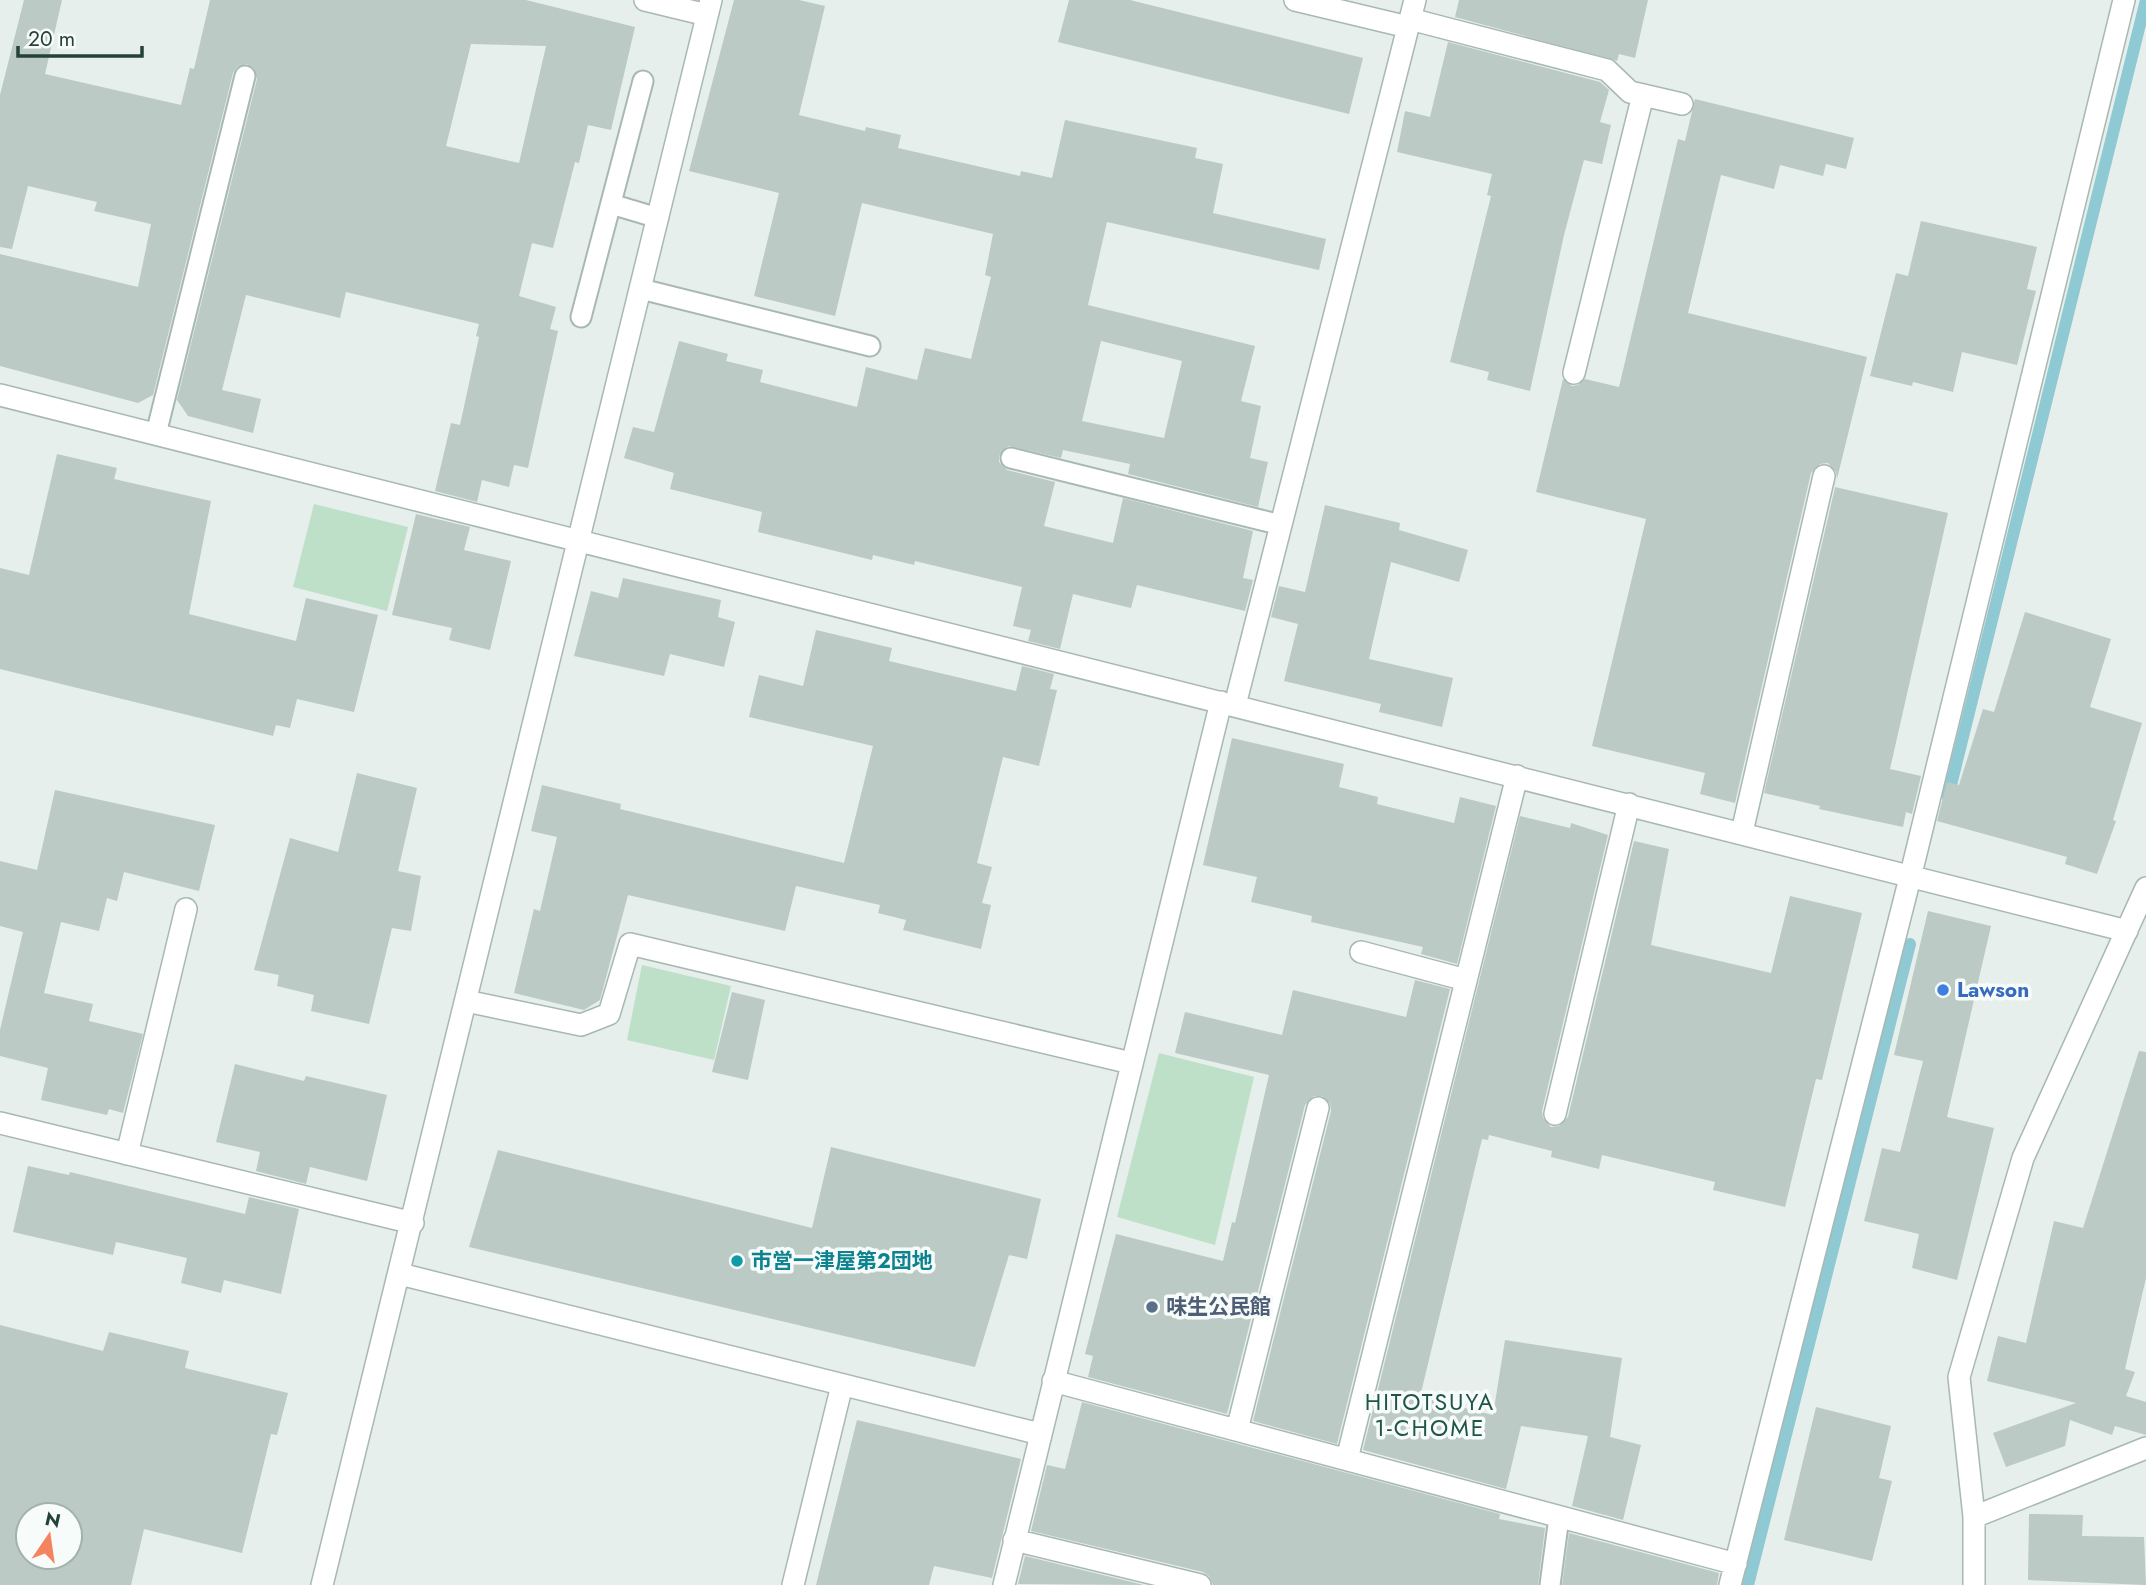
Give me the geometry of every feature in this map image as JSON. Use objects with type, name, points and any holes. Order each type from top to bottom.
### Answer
[{"type":"street","points":[[322,1585],[413,1223],[709,8],[645,0]]},
{"type":"street","points":[[1294,0],[1411,15],[1607,70],[1630,92],[1682,104]]},
{"type":"street","points":[[1730,1585],[1910,874],[2124,0]]},
{"type":"street","points":[[1004,1585],[1131,1063],[1228,703],[1281,525],[1411,15]]},
{"type":"street","points":[[1574,373],[1643,95]]},
{"type":"street","points":[[0,395],[1910,874],[2127,931]]},
{"type":"street","points":[[1742,832],[1824,476]]},
{"type":"street","points":[[1347,1459],[1517,776]]},
{"type":"street","points":[[1555,1114],[1629,804]]},
{"type":"street","points":[[1974,1585],[1974,1517],[1959,1377],[2023,1158],[2146,888]]},
{"type":"street","points":[[127,1154],[186,909]]},
{"type":"street","points":[[466,1001],[581,1026],[609,1014],[630,944],[1131,1063]]},
{"type":"street","points":[[1361,952],[1466,980]]},
{"type":"street","points":[[1237,1430],[1318,1108]]},
{"type":"street","points":[[0,1123],[413,1223]]},
{"type":"street","points":[[400,1274],[1040,1434]]},
{"type":"street","points":[[1053,1381],[1736,1564]]},
{"type":"street","points":[[793,1585],[842,1385]]},
{"type":"street","points":[[1974,1517],[2146,1448]]},
{"type":"street","points":[[1014,1540],[1200,1585]]},
{"type":"lane","points":[[156,434],[245,76]]},
{"type":"lane","points":[[581,317],[643,81]]},
{"type":"lane","points":[[611,204],[658,218]]},
{"type":"lane","points":[[640,289],[870,346]]},
{"type":"lane","points":[[1011,458],[1281,525]]},
{"type":"lane","points":[[1550,1585],[1559,1517]]},
{"type":"green space","points":[[314,504],[408,527],[387,611],[293,587]]},
{"type":"green space","points":[[642,965],[731,986],[714,1060],[627,1040]]},
{"type":"green space","points":[[1159,1053],[1254,1077],[1215,1245],[1117,1217]]},
{"type":"building","points":[[24,0],[62,0],[45,74],[181,105],[190,68],[194,69],[210,0],[526,0],[635,27],[611,130],[588,125],[579,163],[575,162],[553,248],[532,243],[519,296],[556,307],[550,329],[558,331],[528,468],[514,465],[509,487],[482,480],[477,502],[435,491],[451,423],[460,425],[479,337],[476,336],[479,324],[346,292],[340,318],[246,295],[222,390],[261,399],[253,433],[188,416],[177,400],[257,79],[254,68],[247,64],[237,67],[233,73],[153,395],[138,403],[0,366],[0,254],[138,287],[151,224],[94,211],[97,202],[28,186],[12,249],[0,247],[0,95]],"holes":[[[471,44],[546,46],[519,163],[446,146]]]},
{"type":"building","points":[[734,0],[799,0],[825,6],[799,115],[865,131],[866,127],[901,135],[898,148],[1020,176],[1021,171],[1052,178],[1065,120],[1197,148],[1195,158],[1223,164],[1213,213],[1326,239],[1319,270],[1107,222],[1088,305],[1255,346],[1241,401],[1261,406],[1250,458],[1268,462],[1258,507],[1128,474],[1130,464],[1063,450],[1061,458],[1008,446],[999,456],[999,462],[1007,470],[1055,482],[1044,526],[1113,543],[1123,498],[1253,531],[1243,578],[1253,580],[1245,611],[1137,585],[1131,608],[1073,594],[1060,649],[1028,641],[1031,630],[1013,626],[1022,587],[915,561],[914,565],[873,555],[872,560],[758,532],[762,512],[670,489],[674,473],[624,458],[633,427],[654,432],[679,341],[728,354],[726,361],[763,370],[760,382],[857,407],[866,367],[917,380],[925,348],[971,359],[991,277],[985,275],[993,234],[862,203],[835,316],[754,296],[779,193],[689,171]],"holes":[[[1101,341],[1182,361],[1164,438],[1082,421]]]},
{"type":"building","points":[[1069,0],[1130,0],[1363,58],[1349,114],[1058,42]]},
{"type":"building","points":[[1459,0],[1648,0],[1635,58],[1619,54],[1617,61],[1455,17]]},
{"type":"building","points":[[1448,42],[1600,82],[1609,90],[1600,122],[1611,125],[1602,164],[1584,160],[1564,235],[1530,391],[1487,380],[1489,372],[1450,362],[1491,196],[1487,195],[1492,174],[1397,152],[1405,111],[1430,117]]},
{"type":"building","points":[[1695,99],[1854,138],[1846,169],[1826,164],[1823,176],[1780,165],[1774,189],[1721,175],[1688,313],[1867,357],[1837,479],[1836,472],[1828,463],[1820,464],[1811,473],[1735,803],[1700,794],[1705,773],[1592,746],[1646,519],[1536,492],[1563,379],[1572,386],[1585,379],[1619,387],[1678,139],[1685,141]]},
{"type":"building","points":[[1921,221],[2037,247],[2027,289],[2036,291],[2017,365],[1962,352],[1953,392],[1913,382],[1912,386],[1870,376],[1896,273],[1908,276]]},
{"type":"building","points":[[57,454],[117,468],[114,479],[211,501],[189,614],[296,641],[306,598],[378,615],[354,712],[297,699],[290,728],[276,725],[273,736],[0,669],[0,568],[29,575]]},
{"type":"building","points":[[1835,487],[1948,513],[1890,769],[1921,776],[1912,814],[1906,812],[1903,827],[1819,809],[1820,806],[1764,793]]},
{"type":"building","points":[[1325,505],[1400,523],[1399,530],[1468,550],[1459,582],[1391,562],[1369,659],[1453,678],[1442,727],[1379,712],[1381,704],[1284,681],[1298,624],[1271,617],[1279,586],[1305,592]]},
{"type":"building","points":[[416,514],[470,527],[464,550],[511,561],[490,650],[449,640],[452,628],[392,615]]},
{"type":"building","points":[[623,578],[721,600],[718,617],[735,622],[724,667],[670,654],[664,676],[574,656],[591,591],[618,598]]},
{"type":"building","points":[[2025,612],[2111,639],[2090,707],[2142,723],[2113,820],[2116,821],[2097,874],[2065,864],[2067,857],[1937,821],[1947,782],[1959,785],[1983,709],[1994,712]]},
{"type":"building","points":[[816,630],[892,648],[889,661],[1016,691],[1022,666],[1054,674],[1050,689],[1057,690],[1039,766],[1003,757],[977,863],[992,867],[982,903],[991,905],[981,949],[903,930],[906,920],[878,913],[880,905],[796,886],[785,931],[628,895],[600,1000],[584,1010],[514,993],[534,909],[540,911],[557,837],[531,831],[542,785],[621,804],[620,809],[844,863],[873,746],[749,717],[759,675],[803,686]]},
{"type":"building","points":[[1232,738],[1344,764],[1339,787],[1378,797],[1377,804],[1454,823],[1460,797],[1496,806],[1457,964],[1421,954],[1423,947],[1311,922],[1312,916],[1251,902],[1257,877],[1203,865]]},
{"type":"building","points":[[357,773],[417,788],[398,871],[421,876],[411,931],[392,928],[369,1024],[311,1011],[314,995],[277,986],[279,975],[254,970],[290,838],[338,852]]},
{"type":"building","points":[[55,790],[215,825],[199,891],[124,872],[117,901],[107,898],[99,931],[61,922],[44,993],[93,1004],[89,1021],[143,1034],[123,1113],[109,1109],[107,1115],[41,1100],[48,1068],[0,1056],[0,1030],[23,932],[0,926],[0,861],[37,870]]},
{"type":"building","points":[[1520,816],[1570,828],[1571,823],[1608,835],[1542,1111],[1543,1118],[1551,1127],[1559,1126],[1568,1117],[1634,841],[1669,849],[1651,945],[1771,973],[1790,896],[1862,913],[1822,1080],[1816,1079],[1785,1207],[1713,1190],[1715,1182],[1602,1155],[1599,1169],[1551,1157],[1552,1151],[1489,1135],[1488,1140],[1482,1139],[1420,1397],[1493,1415],[1505,1340],[1622,1358],[1610,1437],[1641,1445],[1623,1520],[1572,1506],[1588,1436],[1521,1426],[1506,1489],[1363,1450]]},
{"type":"building","points":[[1928,911],[1991,926],[1947,1117],[1994,1128],[1957,1280],[1912,1268],[1919,1234],[1864,1221],[1882,1148],[1900,1152],[1923,1061],[1894,1055]]},
{"type":"building","points":[[1415,980],[1450,989],[1337,1444],[1253,1421],[1331,1111],[1330,1104],[1322,1096],[1314,1096],[1305,1105],[1227,1414],[1088,1377],[1093,1356],[1085,1354],[1116,1234],[1223,1261],[1232,1222],[1235,1223],[1269,1075],[1175,1053],[1185,1012],[1282,1035],[1293,990],[1406,1017]]},
{"type":"building","points":[[732,992],[765,1000],[748,1080],[712,1072]]},
{"type":"building","points":[[2139,1051],[2146,1052],[2146,1278],[2125,1369],[2135,1372],[2126,1396],[2146,1402],[2146,1435],[2115,1426],[2112,1435],[2070,1420],[2065,1446],[2006,1467],[1993,1433],[2076,1403],[1987,1381],[1998,1336],[2026,1343],[2054,1221],[2083,1228]]},
{"type":"building","points":[[235,1064],[304,1081],[306,1076],[387,1095],[367,1181],[310,1167],[306,1184],[256,1171],[260,1152],[216,1142]]},
{"type":"building","name":"市営一津屋第2団地","points":[[831,1147],[1041,1199],[1027,1259],[1009,1255],[975,1367],[469,1247],[498,1150],[812,1228]]},
{"type":"building","points":[[28,1166],[69,1175],[70,1172],[245,1214],[249,1197],[299,1209],[281,1294],[224,1280],[221,1293],[181,1283],[187,1258],[116,1242],[113,1255],[13,1232]]},
{"type":"building","points":[[0,1325],[103,1351],[109,1332],[189,1351],[185,1368],[288,1393],[277,1435],[271,1434],[242,1553],[144,1529],[131,1585],[0,1585]]},
{"type":"building","points":[[1082,1402],[1500,1514],[1499,1519],[1545,1528],[1538,1585],[1213,1585],[1209,1576],[1203,1572],[1031,1531],[1047,1465],[1065,1469]]},
{"type":"building","points":[[1816,1407],[1891,1426],[1879,1478],[1892,1481],[1872,1561],[1784,1540]]},
{"type":"building","points":[[857,1420],[1021,1459],[992,1578],[934,1566],[929,1585],[816,1585]]},
{"type":"building","points":[[2029,1514],[2083,1515],[2082,1536],[2144,1537],[2146,1585],[2028,1580]]},
{"type":"building","points":[[1569,1533],[1719,1573],[1717,1585],[1562,1585]]},
{"type":"building","points":[[1025,1556],[1144,1585],[1018,1584]]},
{"type":"waterway","points":[[1948,797],[2146,0]]},
{"type":"waterway","points":[[1748,1585],[1910,944]]},
{"type":"place","name":"Lawson","points":[[1943,990]]},
{"type":"place","name":"市営一津屋第2団地","points":[[737,1261]]},
{"type":"place","name":"味生公民館","points":[[1152,1307]]},
{"type":"district","name":"HITOTSUYA 1-CHOME","points":[[1430,1415]]}]
